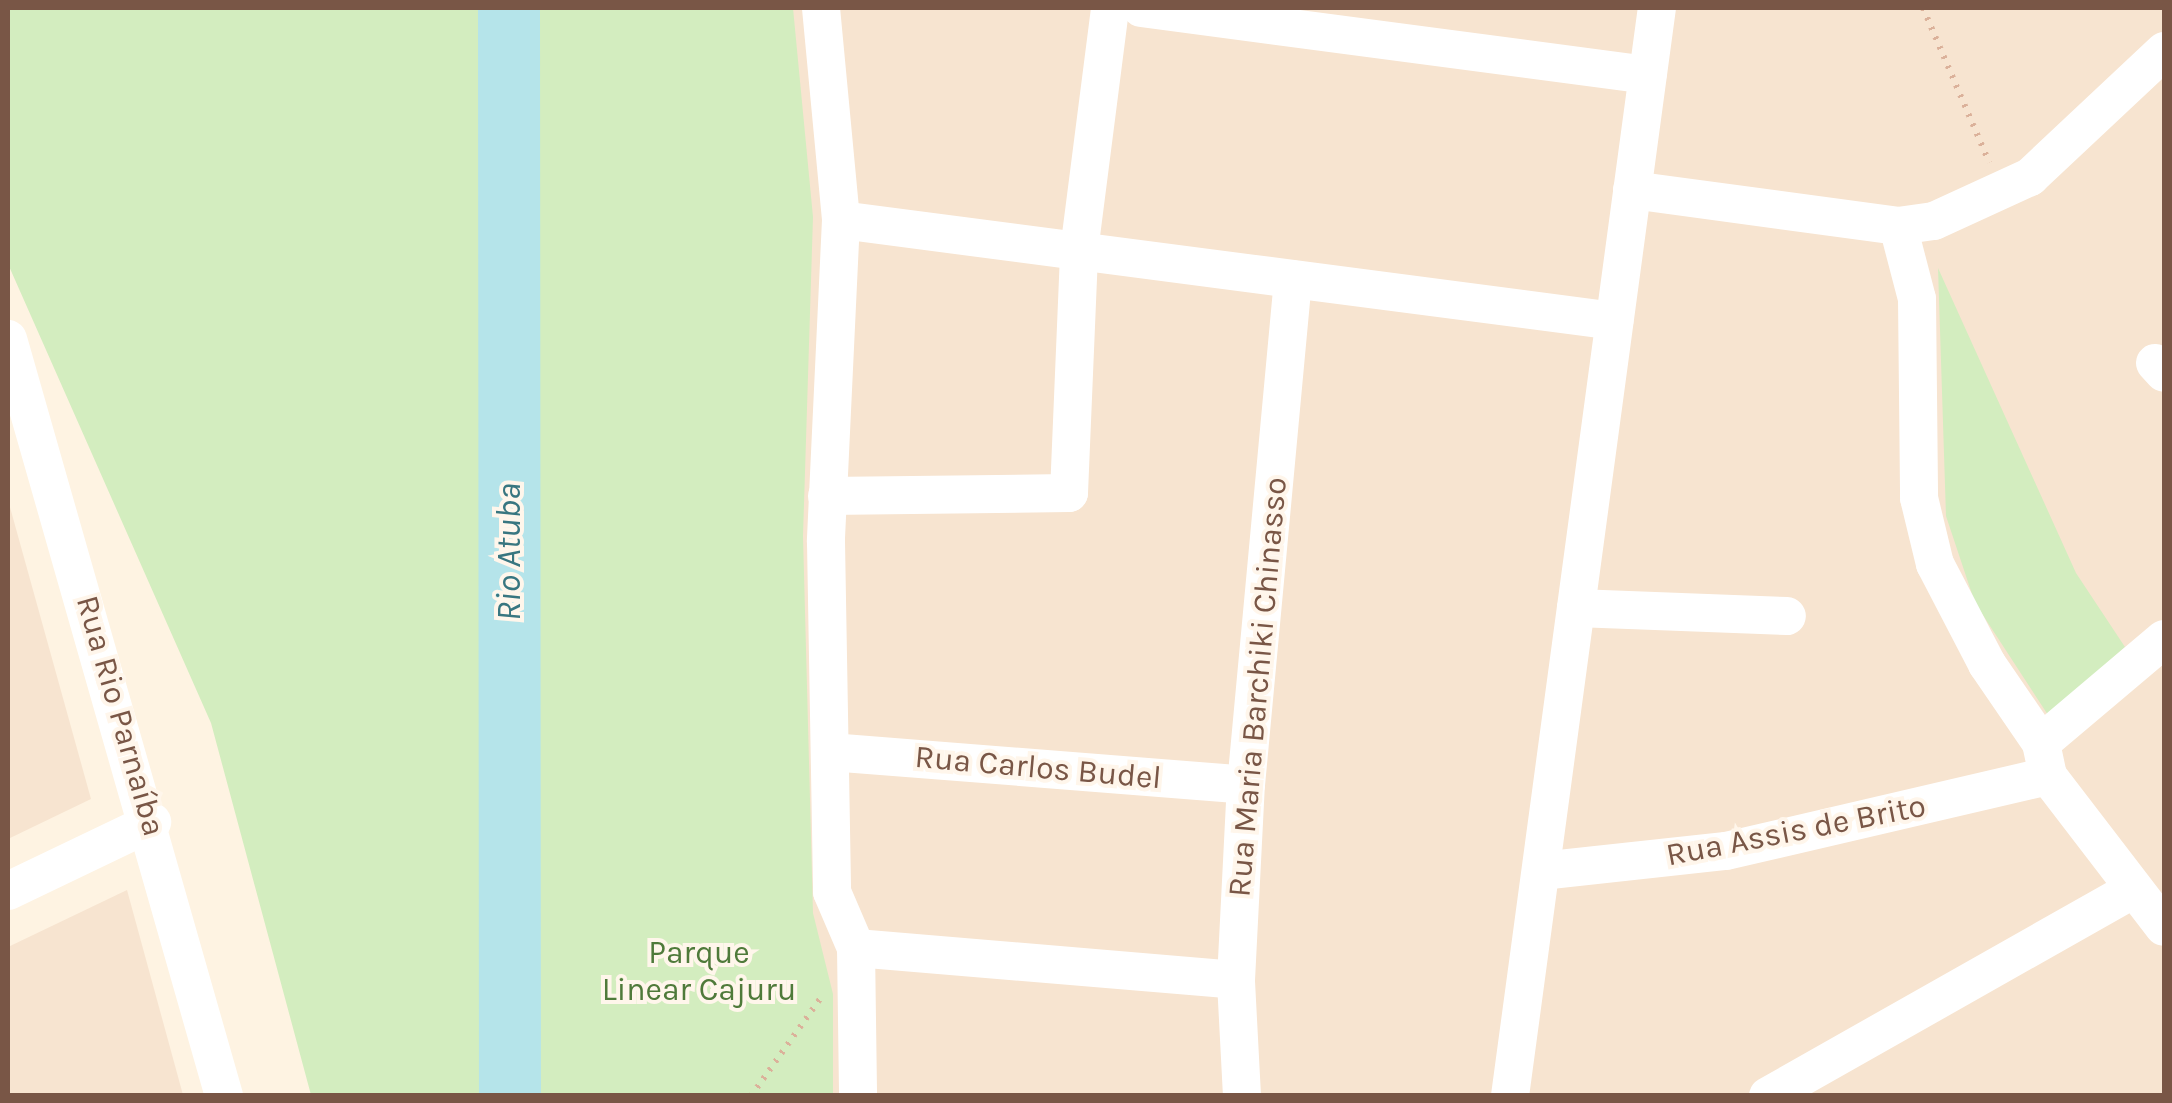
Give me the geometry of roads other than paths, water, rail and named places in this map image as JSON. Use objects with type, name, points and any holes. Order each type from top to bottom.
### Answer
[{"type":"street","points":[[821,8],[841,220],[827,496],[832,892],[856,948],[858,1096]]},
{"type":"street","points":[[827,496],[1069,493],[1079,251],[1110,8]]},
{"type":"street","points":[[1140,8],[1648,76]]},
{"type":"street","points":[[1510,1096],[1657,8]]},
{"type":"street","points":[[1632,190],[1898,226],[2004,195],[2060,153],[2164,51]]},
{"type":"street","points":[[841,220],[1614,322]]},
{"type":"street","points":[[1898,226],[1917,300],[1924,526],[1955,610],[2045,760],[2164,927]]},
{"type":"street","name":"Rua Maria Barchiki Chinasso","points":[[1242,1096],[1236,980],[1246,784],[1293,279]]},
{"type":"street","name":"Rua Rio Parnaíba","points":[[8,338],[152,822],[224,1096]]},
{"type":"street","points":[[1576,608],[1787,616]]},
{"type":"street","name":"Rua Assis de Brito","points":[[1540,871],[1726,851],[2045,760],[2164,639]]},
{"type":"street","name":"Rua Carlos Budel","points":[[830,752],[1246,784]]},
{"type":"street","points":[[8,891],[152,822]]},
{"type":"street","points":[[1768,1096],[2134,889]]},
{"type":"street","points":[[856,948],[1236,980]]},
{"type":"waterway","name":"Rio Atuba","points":[[509,8],[510,1096]]},
{"type":"park label","name":"Parque Linear Cajuru","points":[[699,972]]}]
